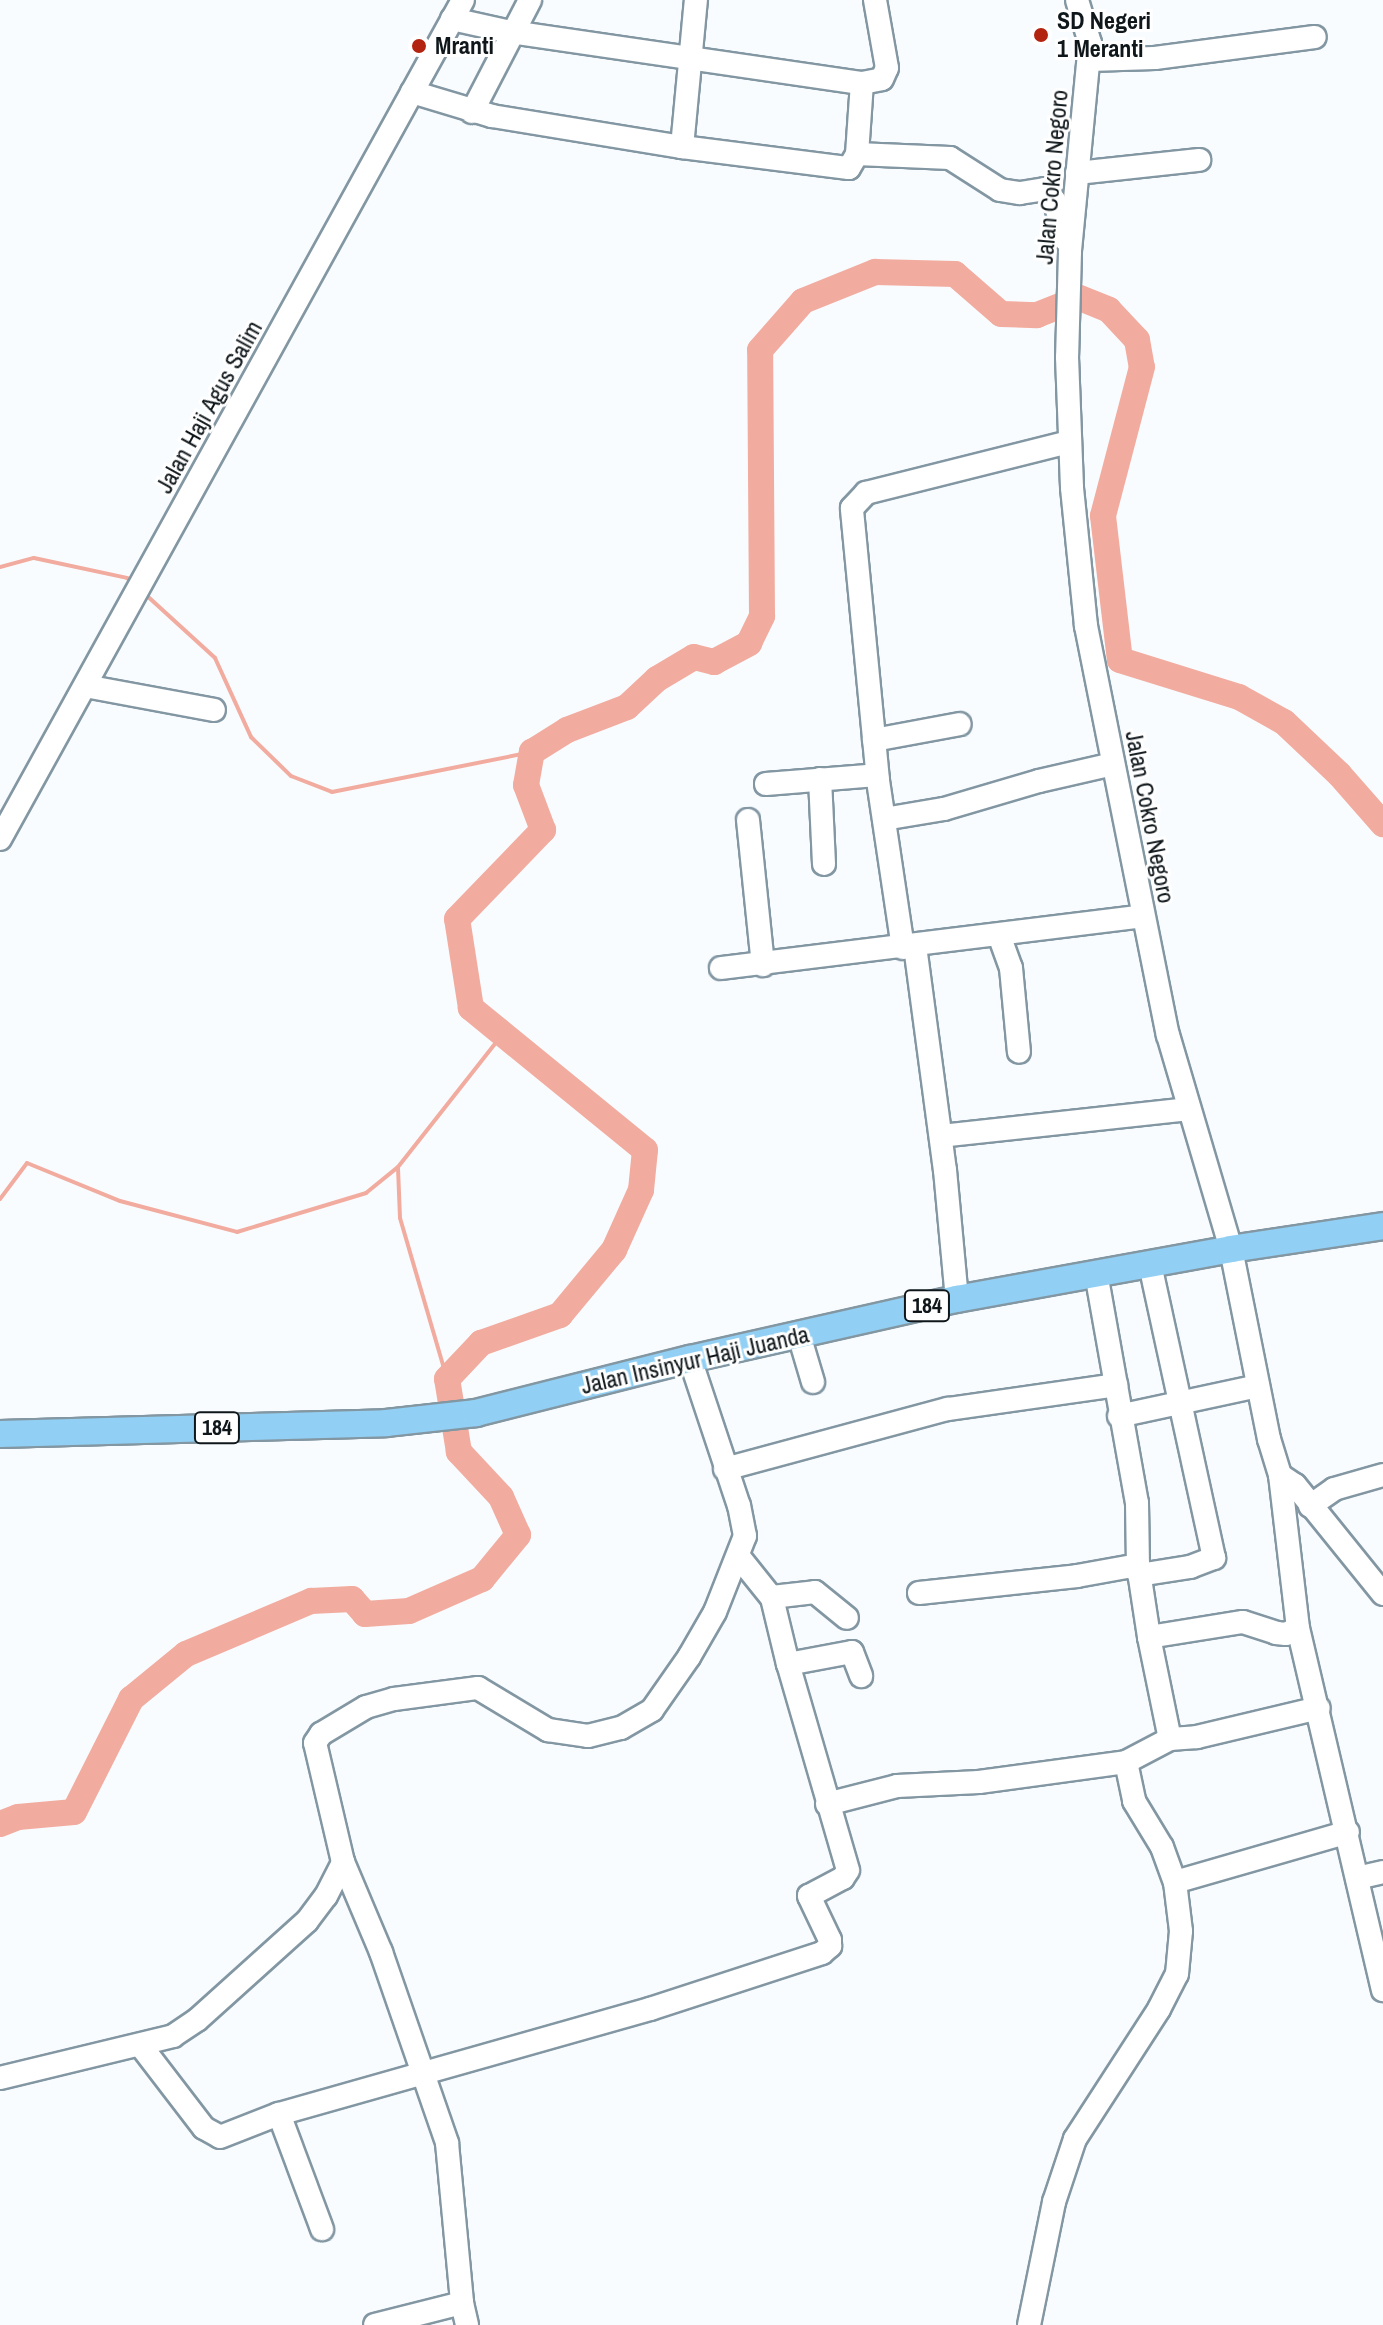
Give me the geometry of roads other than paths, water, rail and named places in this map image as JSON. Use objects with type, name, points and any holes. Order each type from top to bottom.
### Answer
[{"type":"main road","name":"Jalan Insinyur Haji Juanda","points":[[0,1434],[434,1419],[476,1413],[690,1359],[957,1299],[1231,1249],[1383,1226]]},
{"type":"street","points":[[472,112],[530,0]]},
{"type":"street","points":[[682,147],[696,0]]},
{"type":"street","points":[[457,9],[511,32],[862,83],[882,79],[887,68],[875,0],[867,0]]},
{"type":"street","name":"Jalan Cokro Negoro","points":[[1077,0],[1090,43],[1070,252],[1067,357],[1069,442],[1086,626],[1168,1035],[1231,1249],[1258,1386],[1280,1475],[1298,1628],[1383,1990]]},
{"type":"street","name":"Jalan Haji Agus Salim","points":[[0,839],[457,9]]},
{"type":"street","points":[[1089,60],[1155,58],[1315,37]]},
{"type":"street","points":[[412,92],[472,112],[837,169],[851,168],[857,154],[862,83]]},
{"type":"street","points":[[857,154],[950,158],[1000,190],[1020,193],[1045,189],[1054,200],[1070,252]]},
{"type":"street","points":[[1077,173],[1199,160]]},
{"type":"street","points":[[957,1299],[941,1136],[877,775],[854,539],[855,502],[866,493],[1069,442]]},
{"type":"street","points":[[85,686],[214,710]]},
{"type":"street","points":[[874,740],[960,724]]},
{"type":"street","points":[[884,819],[944,809],[1039,781],[1113,764]]},
{"type":"street","points":[[766,784],[877,775]]},
{"type":"street","points":[[820,779],[824,864]]},
{"type":"street","points":[[748,820],[763,965]]},
{"type":"street","points":[[721,968],[1143,916]]},
{"type":"street","points":[[999,935],[1011,968],[1019,1052]]},
{"type":"street","points":[[941,1136],[1188,1109]]},
{"type":"street","points":[[919,1593],[1190,1567],[1214,1558],[1150,1264]]},
{"type":"street","points":[[1096,1273],[1098,1301],[1137,1503],[1138,1570],[1170,1739]]},
{"type":"street","points":[[799,1335],[813,1382]]},
{"type":"street","points":[[375,2325],[464,2314],[451,2165],[424,2072],[395,2000],[381,1952],[343,1862],[315,1749],[321,1734],[379,1702],[466,1687],[490,1692],[548,1730],[588,1736],[621,1728],[652,1710],[715,1612],[745,1536],[690,1359]]},
{"type":"street","points":[[725,1469],[948,1409],[1116,1385]]},
{"type":"street","points":[[1119,1416],[1179,1400],[1258,1386]]},
{"type":"street","points":[[1280,1475],[1295,1485],[1383,1594]]},
{"type":"street","points":[[1310,1506],[1334,1489],[1383,1475]]},
{"type":"street","points":[[141,2046],[213,2136],[226,2136],[279,2114],[650,2009],[822,1953],[830,1946],[830,1940],[809,1896],[843,1878],[848,1870],[788,1664],[772,1597],[739,1557]]},
{"type":"street","points":[[772,1597],[815,1592],[847,1618]]},
{"type":"street","points":[[1149,1637],[1243,1622],[1286,1634],[1298,1628]]},
{"type":"street","points":[[788,1664],[852,1652],[861,1676]]},
{"type":"street","points":[[827,1804],[897,1786],[989,1781],[1126,1762],[1170,1739],[1197,1737],[1319,1708]]},
{"type":"street","points":[[1029,2325],[1054,2202],[1075,2139],[1159,2009],[1177,1974],[1181,1931],[1175,1882],[1162,1847],[1134,1801],[1126,1762]]},
{"type":"street","points":[[1175,1882],[1348,1832]]},
{"type":"street","points":[[0,2078],[141,2046],[163,2040],[188,2027],[307,1921],[326,1896],[343,1862]]},
{"type":"street","points":[[1357,1878],[1383,1872]]},
{"type":"street","points":[[279,2114],[322,2229]]},
{"type":"waterway","points":[[0,1824],[18,1817],[74,1812],[131,1699],[186,1654],[311,1601],[352,1599],[365,1614],[409,1611],[482,1579],[518,1535],[501,1497],[459,1452],[447,1379],[481,1343],[560,1315],[614,1250],[641,1190],[645,1150],[471,1008],[457,919],[543,830],[526,785],[532,752],[567,730],[627,707],[657,679],[694,657],[714,662],[749,643],[762,616],[760,350],[803,301],[875,272],[955,274],[1001,314],[1037,315],[1080,298],[1109,310],[1137,340],[1142,367],[1103,516],[1120,660],[1239,697],[1284,722],[1339,774],[1383,824]]},
{"type":"waterway","points":[[0,567],[34,558],[127,578],[133,582]]},
{"type":"waterway","points":[[145,594],[215,658],[251,737],[291,776],[332,792],[532,752]]},
{"type":"waterway","points":[[0,1199],[27,1163],[120,1201],[237,1232],[366,1193],[398,1167],[502,1035]]},
{"type":"waterway","points":[[398,1168],[400,1218],[447,1379]]},
{"type":"place","name":"SD Negeri 1 Meranti","points":[[1041,35]]},
{"type":"place","name":"Mranti","points":[[419,46]]}]
